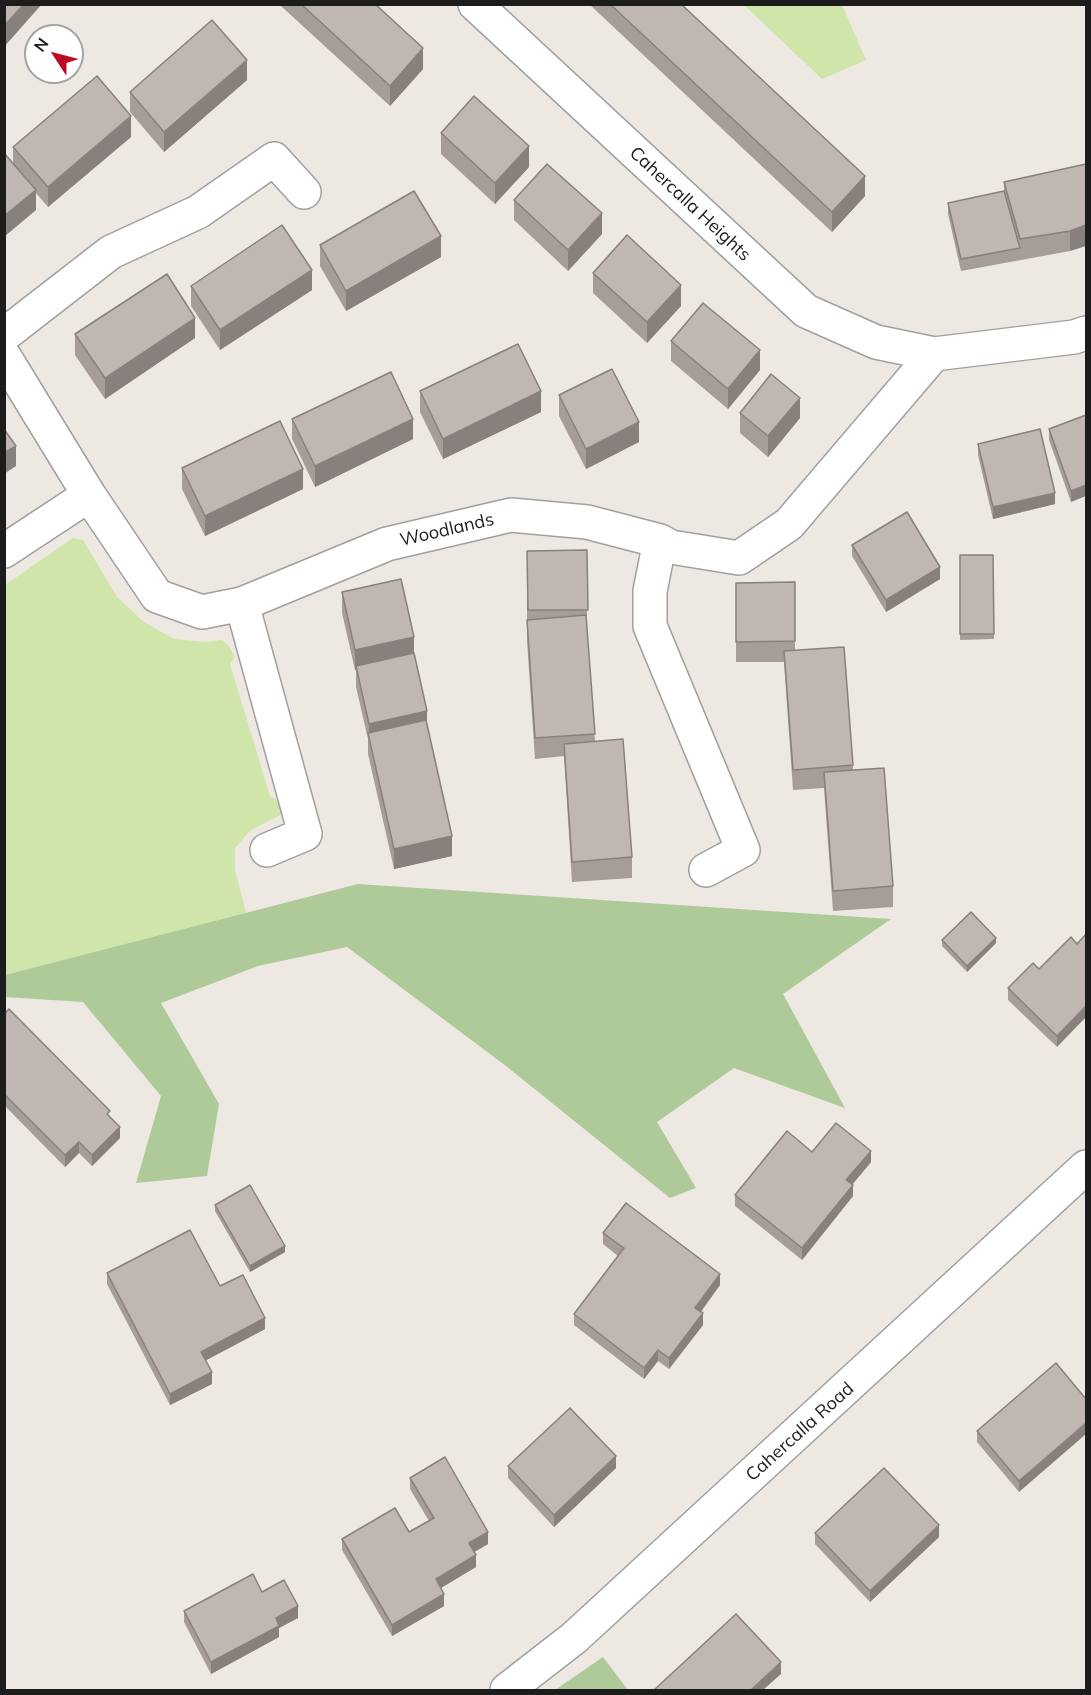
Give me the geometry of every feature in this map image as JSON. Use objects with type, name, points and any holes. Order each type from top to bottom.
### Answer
[{"type":"street","name":"Cahercalla Heights","points":[[474,4],[806,311],[876,342],[934,354],[1074,337],[1086,333]]},
{"type":"street","points":[[4,335],[111,252],[198,212],[274,159],[304,192]]},
{"type":"street","name":"Woodlands","points":[[4,356],[88,495],[157,596],[202,612],[242,604],[387,544],[511,515],[587,522],[660,541],[671,547],[739,558],[789,524],[934,354]]},
{"type":"street","points":[[4,551],[88,495]]},
{"type":"street","points":[[660,541],[650,591],[650,626],[743,850],[706,870]]},
{"type":"street","points":[[242,604],[305,834],[267,850]]},
{"type":"street","name":"Cahercalla Road","points":[[507,1690],[574,1638],[1086,1167]]},
{"type":"green space","points":[[744,5],[842,5],[866,60],[822,79]]},
{"type":"green space","points":[[73,538],[83,540],[117,597],[144,622],[174,639],[206,642],[222,640],[229,646],[235,657],[230,664],[270,796],[285,805],[286,812],[251,830],[235,848],[235,870],[246,913],[5,975],[5,585]]},
{"type":"green space","points":[[358,884],[891,919],[783,994],[845,1108],[734,1068],[657,1122],[696,1188],[670,1198],[506,1066],[347,947],[258,966],[161,1003],[219,1104],[207,1176],[136,1183],[161,1096],[83,1002],[5,997],[5,975]]},
{"type":"green space","points":[[603,1657],[628,1690],[555,1690]]},
{"type":"building","points":[[4,4],[24,4],[4,26]]},
{"type":"building","points":[[301,4],[375,4],[423,48],[390,86]]},
{"type":"building","points":[[610,4],[681,4],[865,176],[832,212]]},
{"type":"building","points":[[212,20],[247,60],[164,132],[130,92]]},
{"type":"building","points":[[97,76],[131,116],[48,187],[13,147]]},
{"type":"building","points":[[474,96],[529,146],[495,183],[441,133]]},
{"type":"building","points":[[4,153],[36,190],[4,216]]},
{"type":"building","points":[[547,164],[602,213],[568,250],[514,200]]},
{"type":"building","points":[[1086,164],[1086,225],[1070,231],[1020,239],[1004,182]]},
{"type":"building","points":[[414,191],[441,236],[346,291],[320,245]]},
{"type":"building","points":[[1004,191],[1020,248],[961,259],[948,203]]},
{"type":"building","points":[[282,225],[312,270],[220,330],[191,286]]},
{"type":"building","points":[[627,235],[681,285],[647,322],[593,273]]},
{"type":"building","points":[[167,274],[195,318],[105,378],[75,334]]},
{"type":"building","points":[[703,303],[760,350],[728,389],[671,341]]},
{"type":"building","points":[[518,344],[541,391],[443,439],[420,391]]},
{"type":"building","points":[[612,369],[639,422],[586,449],[559,395]]},
{"type":"building","points":[[391,372],[413,419],[315,466],[292,419]]},
{"type":"building","points":[[771,374],[800,398],[768,436],[740,413]]},
{"type":"building","points":[[1086,415],[1086,485],[1071,491],[1049,429]]},
{"type":"building","points":[[280,421],[303,469],[205,516],[182,468]]},
{"type":"building","points":[[4,429],[16,446],[4,453]]},
{"type":"building","points":[[1040,429],[1055,493],[993,507],[978,444]]},
{"type":"building","points":[[907,512],[940,567],[886,600],[852,545]]},
{"type":"building","points":[[587,550],[588,610],[528,610],[527,551]]},
{"type":"building","points":[[960,555],[993,555],[994,634],[960,634]]},
{"type":"building","points":[[401,579],[414,637],[355,650],[342,592]]},
{"type":"building","points":[[795,582],[795,641],[736,642],[736,583]]},
{"type":"building","points":[[586,615],[595,734],[535,738],[527,620]]},
{"type":"building","points":[[844,647],[853,765],[793,770],[784,651]]},
{"type":"building","points":[[414,653],[427,711],[369,724],[356,666]]},
{"type":"building","points":[[426,720],[452,836],[394,849],[368,733]]},
{"type":"building","points":[[623,739],[632,857],[572,862],[564,744]]},
{"type":"building","points":[[884,768],[893,886],[833,891],[824,772]]},
{"type":"building","points":[[971,912],[996,938],[967,966],[942,940]]},
{"type":"building","points":[[1086,934],[1086,1006],[1057,1036],[1008,988],[1033,963],[1039,969],[1071,937],[1077,944]]},
{"type":"building","points":[[9,1009],[110,1111],[107,1114],[120,1127],[92,1155],[79,1142],[65,1155],[4,1094],[4,1014]]},
{"type":"building","points":[[836,1123],[871,1151],[846,1180],[853,1185],[802,1248],[735,1195],[787,1131],[812,1152]]},
{"type":"building","points":[[250,1185],[285,1246],[250,1266],[215,1205]]},
{"type":"building","points":[[626,1203],[720,1274],[695,1308],[703,1313],[669,1358],[658,1350],[644,1368],[574,1314],[624,1248],[603,1233]]},
{"type":"building","points":[[190,1230],[220,1286],[243,1275],[265,1318],[201,1352],[212,1372],[170,1394],[107,1273]]},
{"type":"building","points":[[1056,1363],[1086,1399],[1086,1423],[1019,1481],[977,1431]]},
{"type":"building","points":[[570,1408],[616,1456],[554,1515],[508,1466]]},
{"type":"building","points":[[445,1457],[488,1532],[469,1543],[476,1555],[436,1579],[444,1594],[392,1625],[342,1539],[395,1508],[409,1532],[434,1518],[410,1478]]},
{"type":"building","points":[[884,1468],[939,1525],[870,1591],[815,1533]]},
{"type":"building","points":[[253,1574],[262,1592],[284,1580],[298,1606],[276,1618],[279,1626],[211,1662],[184,1611]]},
{"type":"building","points":[[736,1614],[781,1662],[751,1690],[654,1690]]}]
